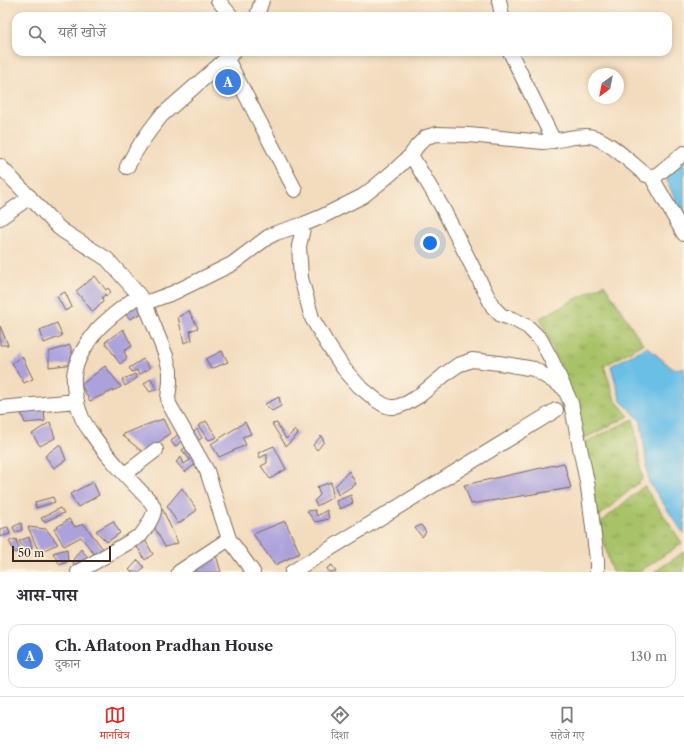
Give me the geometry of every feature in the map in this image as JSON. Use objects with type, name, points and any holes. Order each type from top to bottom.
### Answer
[{"type":"street","points":[[218,0],[228,12]]},
{"type":"street","points":[[258,12],[262,0]]},
{"type":"street","points":[[499,0],[501,12]]},
{"type":"street","points":[[127,167],[161,116],[230,56]]},
{"type":"street","points":[[231,56],[296,190]]},
{"type":"street","points":[[512,56],[554,141]]},
{"type":"street","points":[[78,572],[138,537],[143,533],[154,512],[152,502],[99,444],[82,418],[77,402],[74,375],[78,361],[97,330],[109,319],[142,299],[173,293],[232,264],[268,237],[276,233],[322,217],[363,196],[395,170],[426,137],[437,134],[469,135],[543,142],[588,136],[596,138],[610,146],[646,175],[651,176],[656,175],[684,153]]},
{"type":"street","points":[[410,155],[442,207],[492,307],[501,315],[515,320],[528,328],[541,340],[571,403],[588,487],[597,560],[597,572]]},
{"type":"street","points":[[0,166],[63,231],[107,259],[142,299],[166,356],[170,371],[169,404],[207,471],[229,539],[253,572]]},
{"type":"street","points":[[651,176],[684,234]]},
{"type":"street","points":[[0,218],[30,197]]},
{"type":"street","points":[[304,224],[299,246],[301,278],[312,318],[344,369],[359,386],[376,400],[390,407],[396,407],[408,403],[458,365],[472,360],[534,369],[564,388]]},
{"type":"street","points":[[0,408],[77,402]]},
{"type":"street","points":[[292,572],[556,410]]},
{"type":"street","points":[[125,474],[156,450]]},
{"type":"street","points":[[179,572],[229,539]]},
{"type":"green space","points":[[604,284],[643,344],[604,366],[615,400],[629,416],[583,439],[562,371],[540,318]]},
{"type":"green space","points":[[633,419],[643,479],[597,518],[584,443]]},
{"type":"green space","points":[[644,486],[682,543],[639,572],[612,572],[599,524]]},
{"type":"green space","points":[[684,552],[684,572],[654,572]]},
{"type":"water","points":[[684,159],[684,219],[665,176]]},
{"type":"water","points":[[647,347],[673,369],[684,368],[684,534],[649,482],[641,421],[621,401],[611,366]]},
{"type":"building","points":[[95,276],[106,290],[108,288],[111,292],[106,296],[105,294],[102,298],[103,302],[93,312],[76,291]]},
{"type":"building","points":[[65,292],[72,307],[65,311],[57,296]]},
{"type":"building","points":[[138,304],[142,313],[130,319],[124,312]]},
{"type":"building","points":[[189,311],[198,328],[190,331],[192,340],[184,343],[178,317]]},
{"type":"building","points":[[57,323],[62,336],[44,343],[40,330]]},
{"type":"building","points":[[0,326],[8,345],[0,345]]},
{"type":"building","points":[[123,329],[132,346],[124,351],[127,358],[120,364],[105,342]]},
{"type":"building","points":[[70,345],[75,364],[49,367],[49,352]]},
{"type":"building","points":[[222,351],[228,362],[211,369],[206,359]]},
{"type":"building","points":[[22,356],[33,379],[24,383],[12,363]]},
{"type":"building","points":[[143,359],[150,368],[139,375],[137,370],[132,372],[129,368]]},
{"type":"building","points":[[105,366],[121,387],[90,401],[81,385]]},
{"type":"building","points":[[135,374],[137,378],[125,386],[122,380]]},
{"type":"building","points":[[151,378],[156,389],[150,392],[144,384]]},
{"type":"building","points":[[279,397],[281,406],[272,411],[265,404]]},
{"type":"building","points":[[44,409],[45,421],[25,423],[20,411]]},
{"type":"building","points":[[163,419],[170,433],[145,454],[122,435],[143,426]]},
{"type":"building","points":[[206,421],[217,437],[209,440],[198,426]]},
{"type":"building","points":[[50,422],[55,438],[40,446],[32,434]]},
{"type":"building","points":[[245,422],[251,434],[242,437],[246,445],[219,457],[211,444]]},
{"type":"building","points":[[277,423],[286,439],[295,430],[298,434],[286,446],[272,424]]},
{"type":"building","points":[[197,429],[202,438],[197,441],[192,434]]},
{"type":"building","points":[[182,430],[186,437],[175,447],[171,441]]},
{"type":"building","points":[[321,436],[324,442],[317,450],[313,445]]},
{"type":"building","points":[[190,443],[200,461],[185,472],[176,462],[181,457],[184,464],[190,460],[182,450]]},
{"type":"building","points":[[60,444],[66,460],[54,468],[45,456]]},
{"type":"building","points":[[274,446],[286,469],[270,479],[261,466],[267,463],[267,454],[260,458],[258,453]]},
{"type":"building","points":[[564,463],[571,488],[471,504],[464,485]]},
{"type":"building","points":[[349,471],[356,484],[338,495],[335,486]]},
{"type":"building","points":[[93,482],[99,495],[78,507],[70,494]]},
{"type":"building","points":[[331,482],[333,497],[317,506],[314,501],[320,495],[317,487]]},
{"type":"building","points":[[182,488],[197,510],[178,524],[167,506]]},
{"type":"building","points":[[351,495],[353,503],[340,509],[336,501]]},
{"type":"building","points":[[53,497],[55,502],[36,508],[35,502]]},
{"type":"building","points":[[60,508],[64,513],[44,522],[41,518]]},
{"type":"building","points":[[162,508],[178,543],[165,547],[151,521]]},
{"type":"building","points":[[315,510],[317,516],[327,510],[329,519],[315,522],[307,511]]},
{"type":"building","points":[[69,519],[75,527],[84,524],[103,549],[94,554],[81,537],[64,546],[54,529]]},
{"type":"building","points":[[113,521],[120,533],[107,542],[96,531]]},
{"type":"building","points":[[285,521],[300,553],[275,565],[253,534]]},
{"type":"building","points":[[21,523],[22,530],[15,533],[13,527]]},
{"type":"building","points":[[421,525],[426,532],[422,537],[415,528]]},
{"type":"building","points":[[8,527],[10,534],[0,537],[0,529]]},
{"type":"building","points":[[28,527],[46,529],[58,544],[39,552]]},
{"type":"building","points":[[29,537],[32,548],[26,553],[19,541]]},
{"type":"building","points":[[16,539],[20,551],[15,553],[9,541]]},
{"type":"building","points":[[145,540],[153,554],[145,560],[136,545]]},
{"type":"building","points":[[67,549],[68,561],[60,565],[53,553]]},
{"type":"building","points":[[81,549],[91,561],[79,570],[72,561]]},
{"type":"building","points":[[216,555],[221,572],[191,572]]},
{"type":"building","points":[[138,560],[144,567],[140,572],[132,572],[129,570]]},
{"type":"building","points":[[332,565],[336,572],[329,572],[327,568]]},
{"type":"place","name":"Ch. Aflatoon Pradhan House","points":[[228,82]]}]
